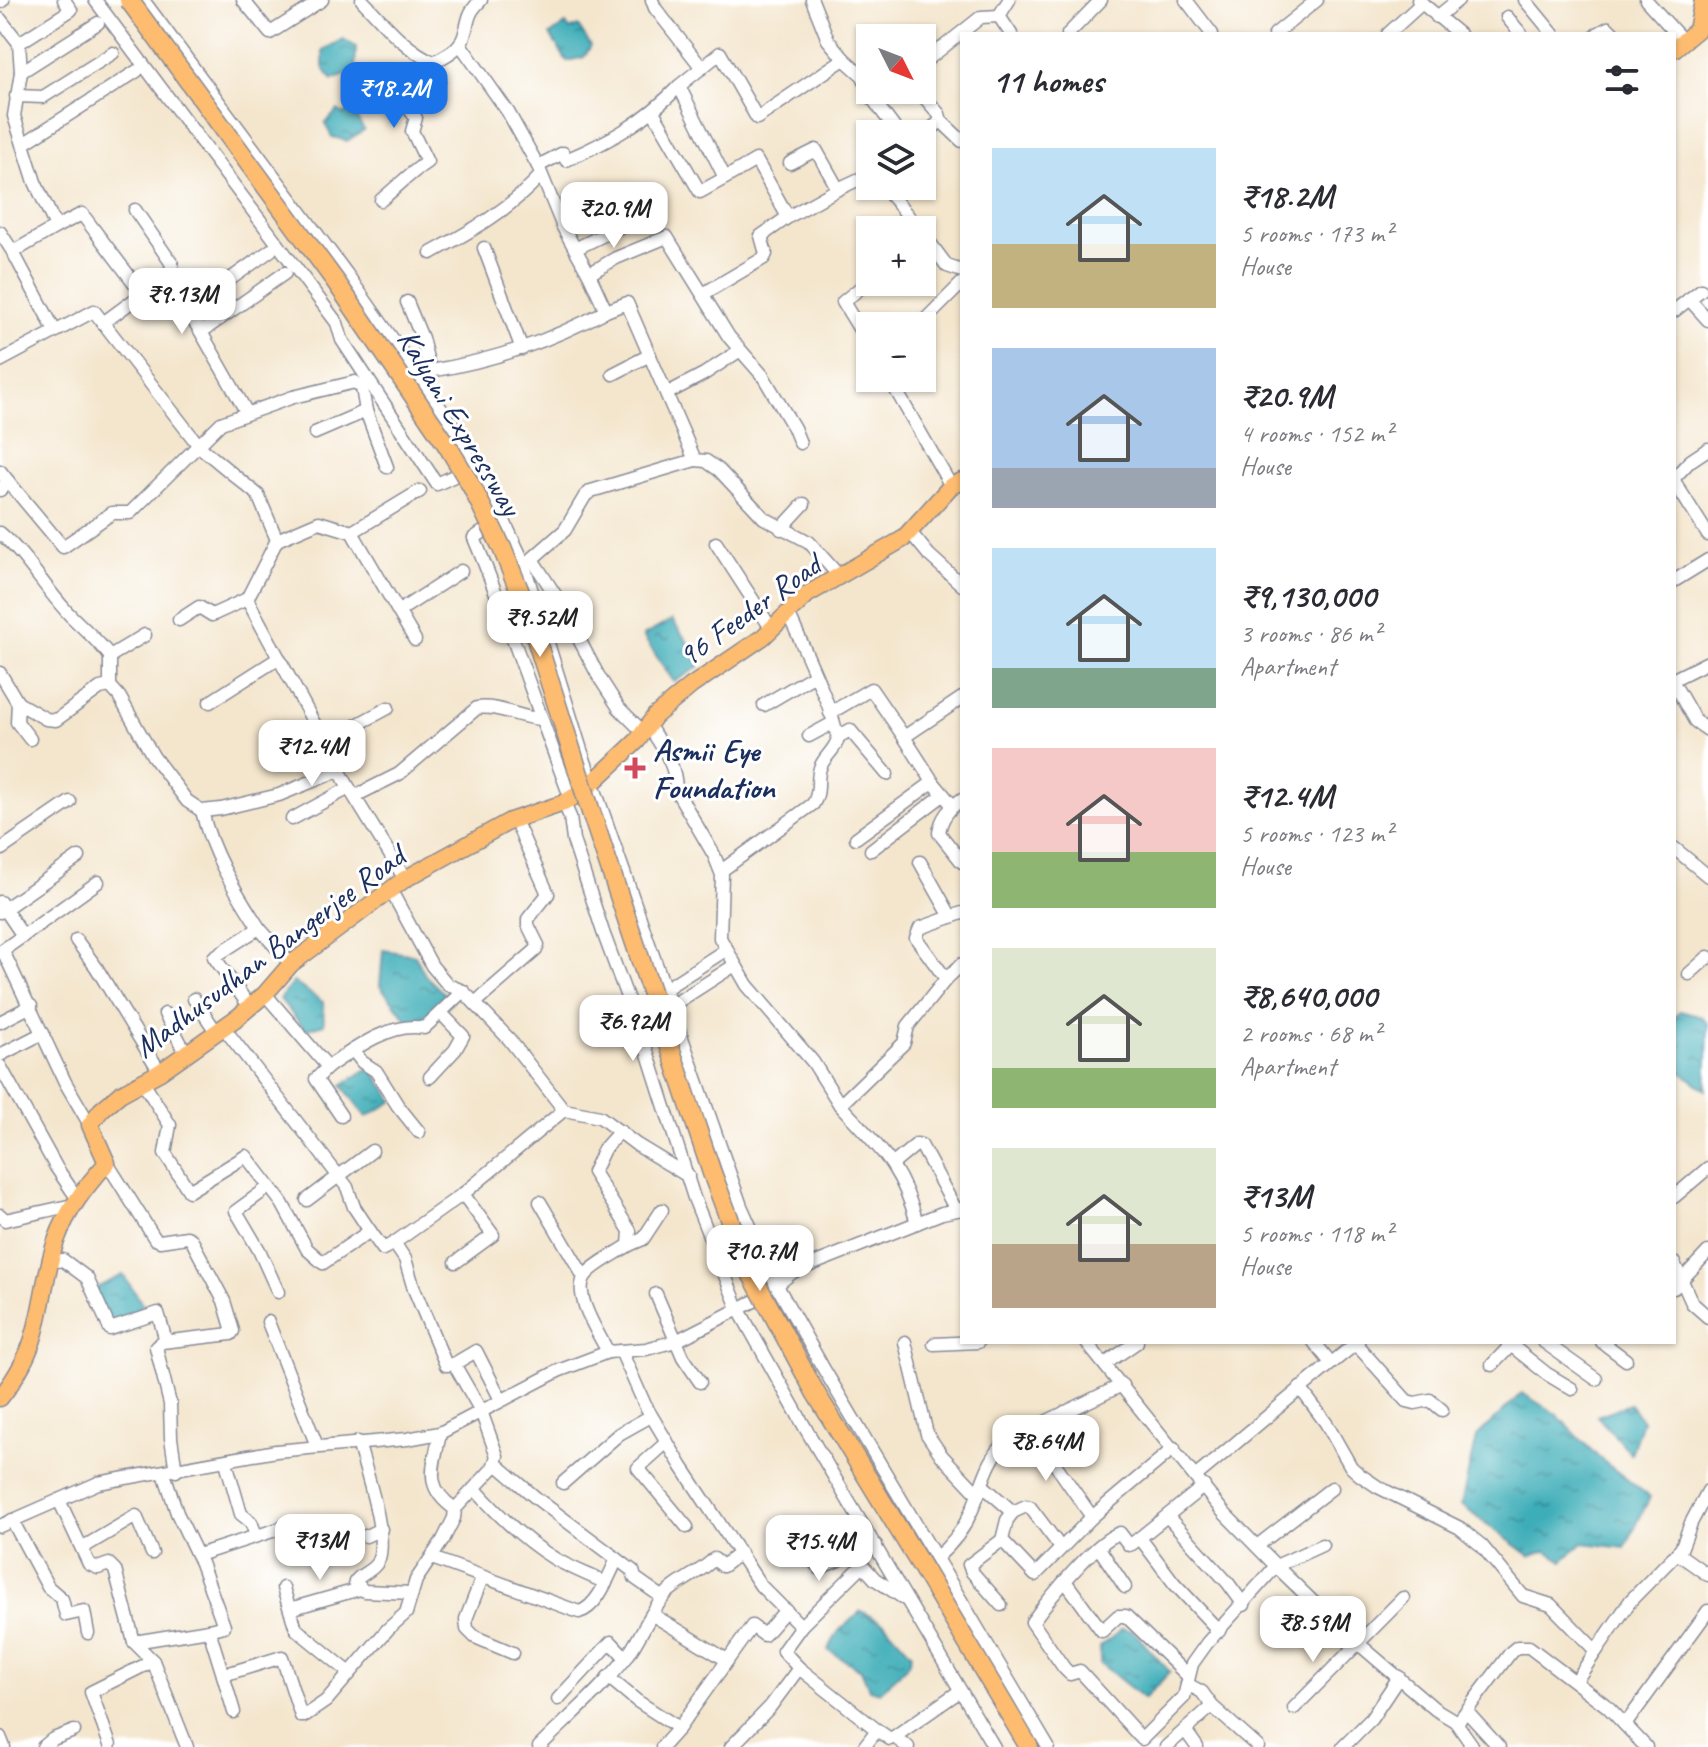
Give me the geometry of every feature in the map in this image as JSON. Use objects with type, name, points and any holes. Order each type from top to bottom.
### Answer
[{"type":"highway","name":"Kalyani Expressway","points":[[129,0],[345,294],[472,487],[526,607],[712,1173],[762,1297],[815,1392],[931,1564],[1029,1747]]},
{"type":"main road","points":[[1679,45],[1703,32],[1703,0]]},
{"type":"main road","name":"96 Feeder Road","points":[[571,799],[646,730],[655,716],[691,686],[763,637],[808,594],[890,548],[910,532],[956,483]]},
{"type":"main road","name":"Madhusudhan Bangerjee Road","points":[[90,1125],[111,1100],[160,1072],[220,1031],[265,994],[291,964],[390,889],[515,820],[571,799]]},
{"type":"main road","points":[[0,1398],[28,1353],[50,1262],[75,1201],[107,1163],[90,1125]]},
{"type":"street","points":[[19,43],[71,10],[64,0]]},
{"type":"street","points":[[95,0],[337,323],[342,340],[437,484],[475,466]]},
{"type":"street","name":"Kalyani Expressway","points":[[143,0],[346,273],[452,425],[503,519],[522,559],[593,782],[741,1206],[776,1284],[931,1564],[1048,1747]]},
{"type":"street","points":[[243,0],[270,33],[322,0]]},
{"type":"street","points":[[362,0],[395,34],[434,62]]},
{"type":"street","points":[[434,62],[460,44],[470,11],[481,0]]},
{"type":"street","points":[[652,0],[702,68]]},
{"type":"street","points":[[812,0],[828,40],[856,70]]},
{"type":"street","points":[[999,16],[1009,0]]},
{"type":"street","points":[[1070,32],[1101,0]]},
{"type":"street","points":[[1186,0],[1210,32]]},
{"type":"street","points":[[1293,0],[1301,12]]},
{"type":"street","points":[[1277,32],[1317,0]]},
{"type":"street","points":[[1437,17],[1458,0]]},
{"type":"street","points":[[1525,0],[1551,32]]},
{"type":"street","points":[[1646,0],[1669,32]]},
{"type":"street","points":[[1390,32],[1420,2],[1456,32]]},
{"type":"street","points":[[999,16],[1010,32]]},
{"type":"street","points":[[962,32],[981,17],[999,16]]},
{"type":"street","points":[[1507,17],[1519,32]]},
{"type":"street","points":[[0,19],[19,43],[21,72],[14,116],[43,205],[56,227]]},
{"type":"street","points":[[21,72],[98,23]]},
{"type":"street","points":[[936,53],[960,34]]},
{"type":"street","points":[[460,44],[508,112],[540,170],[563,227],[606,311]]},
{"type":"street","points":[[16,96],[43,97],[113,53]]},
{"type":"street","points":[[431,253],[495,217],[519,199],[540,170],[563,153],[566,160],[605,143],[654,113],[679,86],[720,53],[757,118],[844,59]]},
{"type":"street","points":[[381,200],[427,162],[412,131],[416,118],[410,110],[439,80],[434,62]]},
{"type":"street","points":[[23,144],[137,71]]},
{"type":"street","points":[[679,86],[725,178]]},
{"type":"street","points":[[876,104],[888,120]]},
{"type":"street","points":[[930,104],[941,121],[960,139]]},
{"type":"street","points":[[654,113],[700,192],[756,160],[788,217]]},
{"type":"street","points":[[936,125],[941,121]]},
{"type":"street","points":[[790,163],[816,150],[838,189]]},
{"type":"street","points":[[703,294],[764,258],[766,254],[761,236],[788,217],[856,181]]},
{"type":"street","points":[[103,323],[171,270],[172,264],[135,210]]},
{"type":"street","points":[[13,252],[82,214],[142,293]]},
{"type":"street","points":[[575,249],[638,218]]},
{"type":"street","points":[[0,231],[55,331]]},
{"type":"street","points":[[589,274],[616,258],[667,237],[739,351],[763,376],[800,443]]},
{"type":"street","points":[[484,248],[522,349]]},
{"type":"street","points":[[187,310],[271,250]]},
{"type":"street","points":[[936,253],[947,266],[960,270]]},
{"type":"street","points":[[201,332],[285,273]]},
{"type":"street","points":[[165,277],[201,332],[247,413]]},
{"type":"street","points":[[933,312],[960,285]]},
{"type":"street","points":[[1676,306],[1701,290]]},
{"type":"street","points":[[856,291],[843,302],[856,323]]},
{"type":"street","points":[[1689,299],[1708,320]]},
{"type":"street","points":[[407,302],[422,338],[430,371],[494,359],[575,328],[627,303],[695,460]]},
{"type":"street","points":[[0,361],[94,311],[200,447],[258,495],[277,540]]},
{"type":"street","points":[[668,393],[739,351]]},
{"type":"street","points":[[613,374],[650,355]]},
{"type":"street","points":[[3,481],[63,547],[112,513],[130,513],[221,423],[293,397],[355,382],[362,388],[366,411],[387,467]]},
{"type":"street","points":[[898,392],[956,483]]},
{"type":"street","points":[[315,433],[366,411]]},
{"type":"street","points":[[1676,478],[1690,461],[1708,449]]},
{"type":"street","points":[[840,577],[809,542],[764,518],[719,470],[706,461],[695,460],[591,491],[565,530],[532,559],[619,708],[646,730],[669,756],[676,790],[721,871],[720,938],[735,965],[747,985],[813,1062],[840,1105],[881,1146],[910,1195],[917,1223]]},
{"type":"street","points":[[1676,483],[1708,535]]},
{"type":"street","points":[[352,532],[420,491]]},
{"type":"street","points":[[781,529],[804,504]]},
{"type":"street","points":[[503,519],[474,538],[509,622],[571,799],[573,840],[719,1263],[738,1308],[807,1431],[994,1747]]},
{"type":"street","points":[[179,620],[199,607],[212,615],[247,599],[277,540],[319,522],[352,532],[415,640]]},
{"type":"street","points":[[910,532],[929,555],[960,583]]},
{"type":"street","points":[[0,533],[16,546],[70,615],[89,631],[110,656],[110,686],[119,696],[153,756],[187,801],[202,811],[221,809],[279,795],[340,770]]},
{"type":"street","points":[[716,543],[771,628]]},
{"type":"street","points":[[1676,580],[1708,560]]},
{"type":"street","points":[[399,611],[461,571]]},
{"type":"street","points":[[247,599],[352,792],[405,879]]},
{"type":"street","points":[[788,613],[838,737]]},
{"type":"street","points":[[110,656],[145,635]]},
{"type":"street","points":[[210,702],[279,658]]},
{"type":"street","points":[[1676,680],[1708,662]]},
{"type":"street","points":[[0,673],[18,703],[46,719],[56,720],[100,688],[110,686]]},
{"type":"street","points":[[764,705],[815,675]]},
{"type":"street","points":[[1676,685],[1695,721],[1708,730]]},
{"type":"street","points":[[809,736],[871,689],[933,782],[943,795],[957,802],[941,822],[939,833],[960,859]]},
{"type":"street","points":[[904,737],[960,699]]},
{"type":"street","points":[[18,703],[17,722],[30,739]]},
{"type":"street","points":[[292,819],[399,774],[477,708],[493,706],[523,718],[541,719]]},
{"type":"street","points":[[325,742],[388,708]]},
{"type":"street","points":[[721,871],[813,804],[819,790],[819,770],[838,737],[850,730],[887,774]]},
{"type":"street","points":[[856,838],[933,782]]},
{"type":"street","points":[[871,850],[943,795]]},
{"type":"street","points":[[0,850],[70,802]]},
{"type":"street","points":[[202,811],[211,844],[222,868],[259,928],[291,964]]},
{"type":"street","points":[[475,1003],[538,945],[528,919],[548,894],[515,820]]},
{"type":"street","points":[[1676,853],[1708,876]]},
{"type":"street","points":[[23,936],[2,907],[79,857]]},
{"type":"street","points":[[920,862],[956,915],[920,928],[916,938],[946,979]]},
{"type":"street","points":[[90,1125],[65,1082],[31,1006],[2,952],[98,882]]},
{"type":"street","points":[[390,889],[432,966],[448,985],[463,991],[509,1039],[564,1110],[600,1117],[637,1145],[688,1176]]},
{"type":"street","points":[[250,1007],[214,957],[259,928]]},
{"type":"street","points":[[76,940],[160,1072]]},
{"type":"street","points":[[665,989],[727,949]]},
{"type":"street","points":[[671,1006],[735,965]]},
{"type":"street","points":[[1689,974],[1705,965]]},
{"type":"street","points":[[840,1105],[904,1043],[908,1026],[960,966]]},
{"type":"street","points":[[341,1116],[316,1079],[353,1050],[405,1026],[424,1028],[463,991]]},
{"type":"street","points":[[265,994],[328,1067]]},
{"type":"street","points":[[194,999],[339,1176],[383,1249],[463,1194],[564,1110]]},
{"type":"street","points":[[0,1022],[31,1006]]},
{"type":"street","points":[[430,1077],[455,1050],[463,1036],[441,1013]]},
{"type":"street","points":[[165,1014],[186,1053]]},
{"type":"street","points":[[0,1055],[43,1033]]},
{"type":"street","points":[[353,1050],[362,1062],[376,1071],[419,1132]]},
{"type":"street","points":[[0,1066],[75,1201],[16,1219],[5,1220],[0,1215]]},
{"type":"street","points":[[142,1081],[170,1125],[165,1153],[189,1191],[246,1156],[286,1210],[307,1249],[323,1263],[370,1231]]},
{"type":"street","points":[[620,1131],[604,1149],[593,1172],[630,1231],[629,1245]]},
{"type":"street","points":[[88,1633],[84,1611],[66,1615],[62,1599],[48,1587],[6,1523],[98,1483],[317,1446],[407,1439],[440,1433],[558,1371],[615,1352],[646,1349],[676,1341],[762,1297],[793,1272],[831,1255],[959,1210],[919,1144],[893,1164]]},
{"type":"street","points":[[307,1200],[372,1151]]},
{"type":"street","points":[[107,1163],[155,1239],[191,1239],[224,1301],[233,1331],[231,1334],[166,1341],[156,1347],[170,1404],[170,1472],[177,1513],[198,1555],[224,1626],[134,1642]]},
{"type":"street","points":[[1676,1195],[1708,1168]]},
{"type":"street","points":[[269,1187],[236,1211],[259,1250],[278,1292]]},
{"type":"street","points":[[456,1262],[493,1235],[463,1194]]},
{"type":"street","points":[[540,1202],[584,1277],[581,1296],[667,1442],[761,1586],[801,1626]]},
{"type":"street","points":[[584,1277],[629,1245],[643,1239],[662,1210]]},
{"type":"street","points":[[394,1243],[405,1259],[414,1289],[446,1365],[454,1364],[476,1351],[501,1400]]},
{"type":"street","points":[[1708,1252],[1678,1284],[1692,1303],[1708,1317]]},
{"type":"street","points":[[50,1262],[63,1260],[87,1278],[110,1329],[158,1313],[166,1341]]},
{"type":"street","points":[[656,1294],[676,1341],[700,1382]]},
{"type":"street","points":[[268,1322],[317,1446]]},
{"type":"street","points":[[905,1342],[927,1434],[942,1456],[980,1490],[1013,1512]]},
{"type":"street","points":[[934,1344],[960,1343]]},
{"type":"street","points":[[1088,1344],[1224,1513],[1357,1642],[1435,1709],[1455,1721],[1472,1745],[1469,1747]]},
{"type":"street","points":[[1105,1364],[1134,1344]]},
{"type":"street","points":[[1316,1344],[1331,1363]]},
{"type":"street","points":[[1322,1545],[1276,1566],[1192,1664],[1184,1697],[1137,1743],[1080,1671],[1070,1674],[1064,1668],[1032,1622],[1065,1581],[1117,1532],[1129,1545],[1168,1517],[1200,1481],[1300,1388],[1356,1344]]},
{"type":"street","points":[[1358,1344],[1407,1401],[1430,1400],[1442,1410]]},
{"type":"street","points":[[1492,1365],[1509,1344]]},
{"type":"street","points":[[1511,1344],[1547,1374],[1572,1389]]},
{"type":"street","points":[[1547,1344],[1596,1379]]},
{"type":"street","points":[[1605,1344],[1626,1360]]},
{"type":"street","points":[[223,1675],[282,1657],[301,1716],[304,1716],[326,1701],[388,1629],[406,1613],[416,1580],[443,1540],[455,1509],[475,1489],[497,1456],[481,1411],[454,1364]]},
{"type":"street","points":[[931,1564],[960,1533],[980,1490],[988,1463],[996,1451],[1030,1428],[1122,1385]]},
{"type":"street","points":[[1300,1388],[1326,1423],[1351,1467],[1360,1475],[1460,1528],[1482,1546],[1523,1596],[1551,1605],[1596,1651]]},
{"type":"street","points":[[1065,1412],[1087,1445]]},
{"type":"street","points":[[563,1483],[619,1434],[651,1416]]},
{"type":"street","points":[[1030,1428],[1092,1517]]},
{"type":"street","points":[[440,1433],[432,1480],[437,1495],[455,1509]]},
{"type":"street","points":[[358,1442],[381,1529],[378,1561],[358,1577],[355,1582],[360,1589]]},
{"type":"street","points":[[667,1442],[638,1468],[687,1527]]},
{"type":"street","points":[[1002,1540],[1035,1575],[1092,1517],[1174,1448]]},
{"type":"street","points":[[226,1462],[241,1514],[251,1522],[256,1535]]},
{"type":"street","points":[[495,1463],[662,1597]]},
{"type":"street","points":[[1257,1546],[1332,1488]]},
{"type":"street","points":[[475,1489],[496,1513],[536,1545],[556,1559],[606,1583]]},
{"type":"street","points":[[1576,1681],[1631,1600],[1677,1553],[1708,1491]]},
{"type":"street","points":[[59,1500],[93,1567],[109,1564],[115,1570],[134,1642],[153,1661],[187,1747]]},
{"type":"street","points":[[1001,1605],[969,1565],[1002,1540],[1007,1520],[1013,1512],[1030,1507],[1061,1548]]},
{"type":"street","points":[[82,1548],[136,1516],[152,1553]]},
{"type":"street","points":[[1168,1517],[1244,1605]]},
{"type":"street","points":[[198,1555],[288,1526]]},
{"type":"street","points":[[366,1536],[381,1529]]},
{"type":"street","points":[[800,1534],[810,1557],[819,1568],[876,1545]]},
{"type":"street","points":[[1140,1538],[1174,1583],[1219,1631]]},
{"type":"street","points":[[1099,1548],[1125,1587]]},
{"type":"street","points":[[539,1747],[626,1658],[662,1597],[680,1581],[701,1572],[714,1559],[723,1566],[740,1553]]},
{"type":"street","points":[[853,1553],[875,1579],[908,1601]]},
{"type":"street","points":[[1677,1553],[1708,1575]]},
{"type":"street","points":[[432,1558],[579,1612],[586,1610],[606,1583],[617,1559]]},
{"type":"street","points":[[862,1566],[801,1626],[783,1651],[799,1668],[890,1739],[960,1691]]},
{"type":"street","points":[[482,1578],[466,1619],[467,1629],[475,1637],[513,1653]]},
{"type":"street","points":[[1065,1581],[1102,1631],[1118,1616],[1126,1616],[1202,1692],[1212,1706],[1258,1747]]},
{"type":"street","points":[[283,1588],[296,1629],[350,1673]]},
{"type":"street","points":[[290,1609],[360,1589],[412,1593]]},
{"type":"street","points":[[1294,1708],[1403,1598]]},
{"type":"street","points":[[662,1747],[752,1626],[764,1635],[786,1610]]},
{"type":"street","points":[[1625,1725],[1708,1611]]},
{"type":"street","points":[[653,1615],[727,1660]]},
{"type":"street","points":[[209,1630],[234,1712]]},
{"type":"street","points":[[558,1699],[611,1642],[626,1658]]},
{"type":"street","points":[[1455,1721],[1468,1713],[1517,1647],[1529,1647],[1576,1681],[1646,1747]]},
{"type":"street","points":[[110,1745],[91,1692],[153,1661]]},
{"type":"street","points":[[731,1747],[770,1707],[799,1668]]},
{"type":"street","points":[[608,1677],[637,1701],[679,1728]]},
{"type":"street","points":[[1343,1747],[1371,1719],[1399,1677]]},
{"type":"street","points":[[1166,1747],[1212,1706]]},
{"type":"street","points":[[1468,1713],[1499,1747]]},
{"type":"street","points":[[864,1747],[877,1730]]},
{"type":"street","points":[[1185,1730],[1197,1747]]},
{"type":"street","points":[[43,1747],[53,1739],[74,1731]]},
{"type":"street","points":[[0,1737],[4,1747]]},
{"type":"street","points":[[894,1737],[908,1747]]},
{"type":"water","points":[[566,24],[570,30],[578,26],[591,46],[584,57],[567,61],[550,35]]},
{"type":"water","points":[[343,39],[356,47],[355,72],[332,80],[323,67],[323,50]]},
{"type":"water","points":[[351,109],[364,130],[347,141],[332,137],[325,124],[338,110],[344,115]]},
{"type":"water","points":[[672,620],[694,651],[699,667],[674,682],[643,636]]},
{"type":"water","points":[[383,950],[415,955],[425,975],[452,1001],[437,1018],[410,1023],[380,986]]},
{"type":"water","points":[[293,982],[323,1002],[324,1024],[305,1030],[280,999]]},
{"type":"water","points":[[1680,1011],[1702,1017],[1708,1024],[1706,1090],[1676,1068],[1676,1016]]},
{"type":"water","points":[[370,1067],[394,1101],[366,1117],[342,1085]]},
{"type":"water","points":[[123,1275],[143,1304],[131,1321],[109,1327],[92,1290]]},
{"type":"water","points":[[1522,1393],[1556,1414],[1598,1457],[1650,1497],[1625,1548],[1583,1543],[1563,1561],[1547,1551],[1530,1556],[1461,1505],[1476,1437]]},
{"type":"water","points":[[1630,1404],[1642,1421],[1631,1454],[1597,1416]]},
{"type":"water","points":[[861,1611],[885,1624],[912,1654],[909,1664],[880,1692],[869,1689],[861,1670],[828,1650],[839,1631]]},
{"type":"water","points":[[1122,1629],[1133,1631],[1170,1672],[1144,1699],[1100,1663],[1100,1647]]},
{"type":"place","name":"Asmii Eye Foundation","points":[[635,768]]}]
